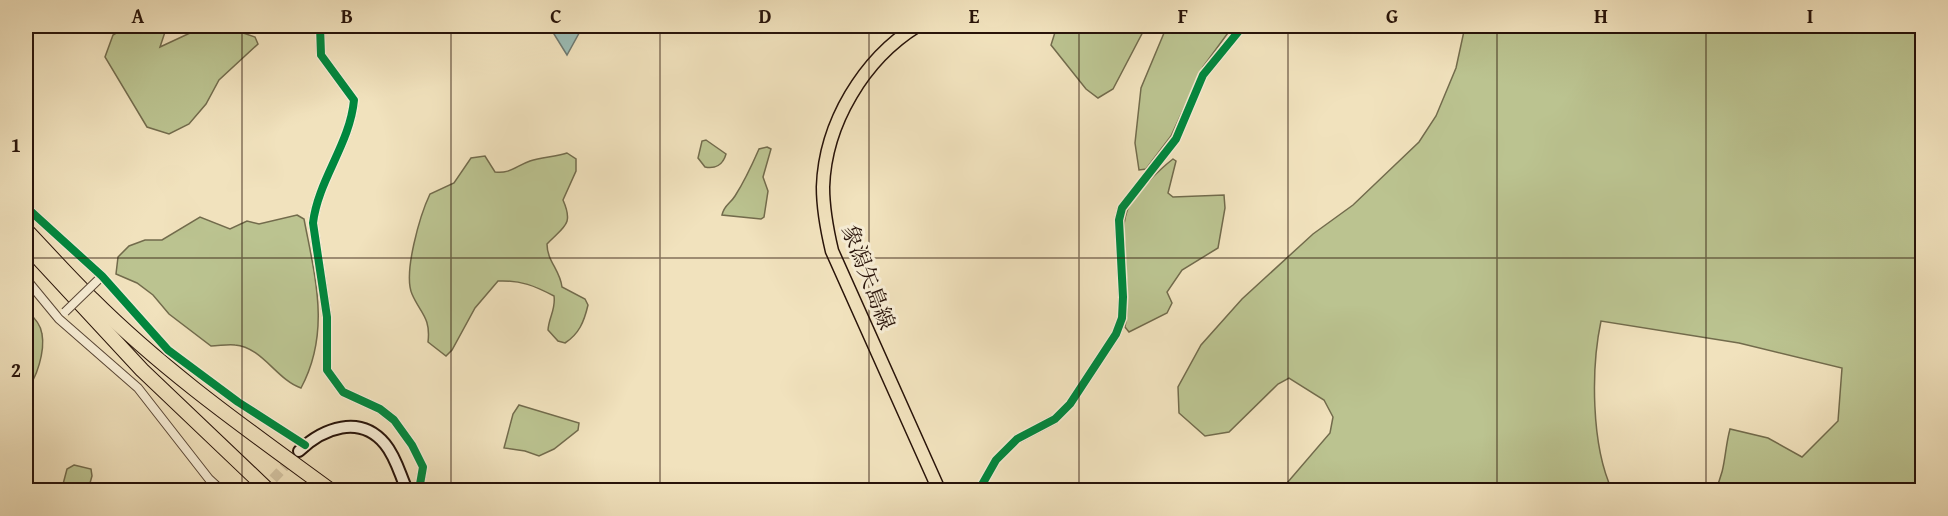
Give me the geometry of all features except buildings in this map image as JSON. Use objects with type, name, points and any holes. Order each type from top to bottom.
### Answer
[{"type":"highway","points":[[26,230],[142,370],[268,490]]},
{"type":"highway","points":[[26,245],[88,304],[211,402],[330,490]]},
{"type":"main road","name":"象潟矢島線","points":[[917,26],[890,44],[878,57],[846,104],[831,142],[823,188],[832,251],[939,490]]},
{"type":"street","points":[[320,26],[321,55],[354,100],[346,135],[314,208],[313,223],[327,317],[327,370],[343,392],[380,409],[394,420],[412,445],[423,467],[419,490]]},
{"type":"street","points":[[980,490],[996,460],[1017,439],[1055,419],[1070,404],[1116,334],[1122,318],[1123,297],[1119,220],[1122,208],[1176,139],[1203,75],[1243,26]]},
{"type":"street","points":[[26,207],[101,277],[168,350],[229,396],[302,448],[331,429],[360,428],[374,434],[385,444],[407,490]]},
{"type":"street","points":[[59,319],[101,277]]},
{"type":"street","points":[[26,279],[59,319],[138,388],[209,479],[221,490]]},
{"type":"green space","points":[[127,26],[167,26],[160,47],[205,26],[223,26],[255,37],[258,44],[219,80],[206,104],[189,124],[169,134],[147,127],[105,57],[113,35]]},
{"type":"green space","points":[[1057,26],[1146,26],[1113,89],[1098,98],[1086,89],[1051,45]]},
{"type":"green space","points":[[1155,26],[1233,26],[1203,67],[1171,136],[1146,169],[1139,170],[1135,143],[1141,88],[1164,33]]},
{"type":"green space","points":[[1468,26],[1922,26],[1922,490],[1715,490],[1723,468],[1730,429],[1768,438],[1802,457],[1838,421],[1842,368],[1739,343],[1601,321],[1596,361],[1595,406],[1600,451],[1612,490],[1281,490],[1330,433],[1333,417],[1324,400],[1289,378],[1278,384],[1229,432],[1205,436],[1179,413],[1178,387],[1201,345],[1242,299],[1313,234],[1353,205],[1419,142],[1436,116],[1456,68],[1464,31]]},
{"type":"green space","points":[[706,140],[726,154],[723,161],[715,167],[705,167],[698,158],[702,141]]},
{"type":"green space","points":[[767,147],[771,149],[763,177],[768,191],[764,217],[761,219],[722,215],[742,185],[759,149]]},
{"type":"green space","points":[[567,153],[576,159],[576,171],[563,200],[568,215],[567,220],[562,229],[547,244],[549,256],[562,287],[585,299],[588,305],[580,327],[565,343],[558,341],[548,330],[554,296],[528,284],[498,281],[475,308],[452,350],[446,356],[428,342],[428,327],[410,285],[414,244],[430,194],[454,183],[471,158],[485,156],[495,172],[500,172],[509,171],[535,160]]},
{"type":"green space","points":[[1173,159],[1176,161],[1168,193],[1173,197],[1224,195],[1225,208],[1218,248],[1182,270],[1167,292],[1172,303],[1167,313],[1129,332],[1125,327],[1127,298],[1123,252],[1127,211],[1140,191]]},
{"type":"green space","points":[[297,215],[304,219],[318,304],[316,346],[301,388],[292,384],[261,357],[245,347],[211,346],[169,314],[153,295],[137,283],[116,274],[118,257],[129,246],[145,240],[162,240],[200,217],[230,229],[247,221],[259,224]]},
{"type":"green space","points":[[26,310],[38,324],[43,341],[37,372],[26,389]]},
{"type":"green space","points":[[519,405],[579,423],[578,430],[554,449],[539,456],[504,448],[513,414]]},
{"type":"green space","points":[[74,465],[91,469],[92,476],[88,490],[62,488],[67,469]]},
{"type":"water","points":[[549,26],[583,26],[567,55]]},
{"type":"tunnel","points":[[263,490],[299,451]]},
{"type":"cycle path","points":[[320,26],[321,55],[354,100],[347,132],[321,192],[313,223],[327,317],[327,370],[343,392],[380,409],[394,420],[412,445],[423,467],[419,490]]},
{"type":"cycle path","points":[[979,490],[996,460],[1017,439],[1055,419],[1070,404],[1116,334],[1122,318],[1119,220],[1122,208],[1176,139],[1203,75],[1243,26]]},
{"type":"cycle path","points":[[26,207],[102,276],[168,350],[238,402],[305,445]]}]
